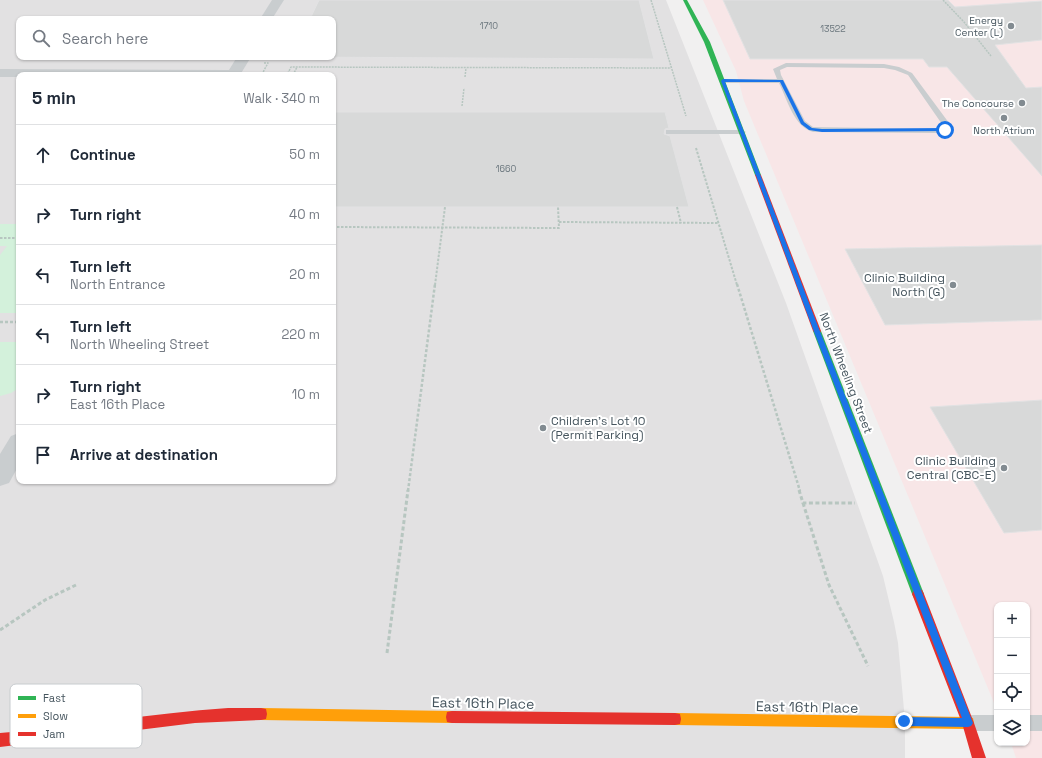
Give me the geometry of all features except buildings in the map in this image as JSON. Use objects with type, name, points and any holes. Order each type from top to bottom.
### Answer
[{"type":"street","points":[[268,16],[278,0]]},
{"type":"street","name":"North Wheeling Street","points":[[685,0],[707,42],[723,81],[811,316],[968,723],[979,758]]},
{"type":"street","points":[[236,72],[242,60]]},
{"type":"street","points":[[0,73],[16,73]]},
{"type":"street","points":[[0,476],[16,449]]},
{"type":"street","name":"East 16th Place","points":[[142,722],[242,714],[968,723]]},
{"type":"street","name":"East 16th Place","points":[[0,740],[10,739]]},
{"type":"lane","points":[[786,65],[884,66],[897,68],[910,74],[948,127],[945,130],[935,131],[811,129],[802,123],[781,81],[776,69],[786,65]]},
{"type":"lane","points":[[723,81],[781,81]]},
{"type":"lane","points":[[670,132],[742,132]]},
{"type":"lane","points":[[968,723],[994,723]]},
{"type":"lane","points":[[1030,723],[1042,723]]},
{"type":"path","points":[[651,0],[825,573],[868,666]]},
{"type":"path","points":[[943,0],[964,22],[991,56]]},
{"type":"path","points":[[263,72],[268,63]]},
{"type":"path","points":[[288,72],[291,67],[671,68]]},
{"type":"path","points":[[294,72],[297,67]]},
{"type":"path","points":[[465,76],[466,68]]},
{"type":"path","points":[[462,106],[464,88]]},
{"type":"path","points":[[387,653],[445,207]]},
{"type":"path","points":[[336,227],[559,228],[558,207]]},
{"type":"path","points":[[677,207],[681,223]]},
{"type":"path","points":[[559,222],[719,223]]},
{"type":"path","points":[[0,238],[16,238]]},
{"type":"path","points":[[0,322],[16,322]]},
{"type":"path","points":[[803,503],[884,503]]},
{"type":"path","points":[[0,630],[45,600],[78,584]]},
{"type":"shaded area","points":[[0,0],[666,0],[786,303],[883,576],[898,643],[905,721],[905,758],[0,758]]},
{"type":"shaded area","points":[[703,0],[1042,0],[1042,758],[1016,758],[1012,746],[1030,746],[1030,602],[994,602],[994,703],[744,101],[736,71]]},
{"type":"green space","points":[[0,224],[16,224],[16,313],[0,313],[0,255],[7,246],[0,246]]},
{"type":"green space","points":[[0,342],[16,342],[16,390],[0,396]]},
{"type":"traffic: fast","points":[[685,0],[707,42],[758,175]]},
{"type":"traffic: fast","points":[[817,331],[918,594]]},
{"type":"traffic: slow","points":[[261,714],[452,717]]},
{"type":"traffic: slow","points":[[675,719],[968,723]]},
{"type":"traffic: jam","points":[[758,175],[817,331]]},
{"type":"traffic: jam","points":[[918,594],[968,723],[979,758]]},
{"type":"traffic: jam","points":[[142,723],[195,717],[261,714]]},
{"type":"traffic: jam","points":[[452,717],[675,719]]},
{"type":"traffic: jam","points":[[0,740],[10,739]]},
{"type":"place","name":"Energy Center (L)","points":[[1011,26]]},
{"type":"place","name":"The Concourse","points":[[1022,103]]},
{"type":"place","name":"North Atrium","points":[[1004,118]]},
{"type":"place","name":"Clinic Building North (G)","points":[[953,285]]},
{"type":"place","name":"Children's Lot 10 (Permit Parking)","points":[[543,428]]},
{"type":"place","name":"Clinic Building Central (CBC-E)","points":[[1004,468]]},
{"type":"route","points":[[904,721],[968,723],[811,316],[723,81],[781,81],[802,123],[804,126],[811,129],[945,130]]}]
